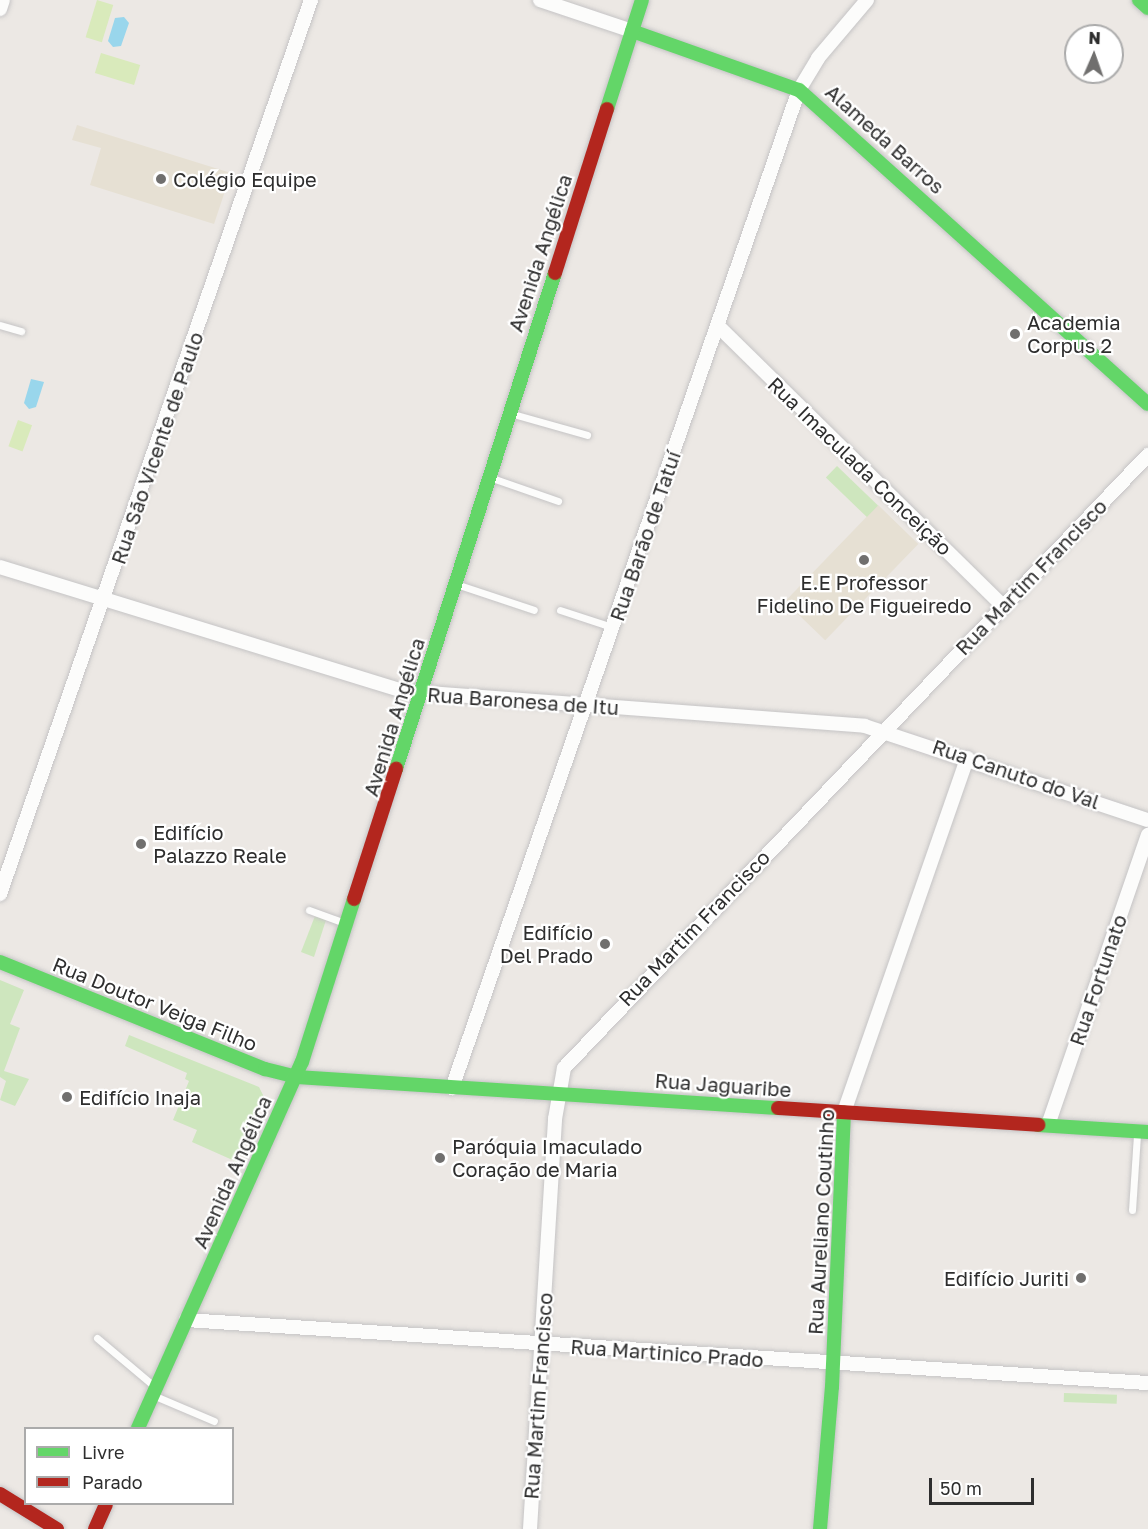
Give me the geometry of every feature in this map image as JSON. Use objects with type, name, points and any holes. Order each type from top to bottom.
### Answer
[{"type":"street","points":[[0,9],[3,0]]},
{"type":"street","name":"Rua São Vicente de Paulo","points":[[0,894],[105,600],[310,0]]},
{"type":"street","name":"Alameda Barros","points":[[540,0],[799,90],[1148,404]]},
{"type":"street","name":"Avenida Angélica","points":[[138,1427],[296,1077],[349,925],[642,0]]},
{"type":"street","name":"Rua Barão de Tatuí","points":[[452,1088],[799,90],[818,58],[867,0]]},
{"type":"street","points":[[1139,0],[1148,8]]},
{"type":"street","name":"Rua Imaculada Conceição","points":[[718,326],[1003,606]]},
{"type":"street","name":"Rua Martim Francisco","points":[[530,1529],[556,1094],[571,1057],[1148,455]]},
{"type":"street","name":"Rua Baronesa de Itu","points":[[0,567],[378,686],[421,694],[794,720],[883,730]]},
{"type":"street","name":"Rua Canuto do Val","points":[[883,730],[1148,820]]},
{"type":"street","name":"Rua Aureliano Coutinho","points":[[820,1529],[833,1364],[844,1112],[968,758]]},
{"type":"street","name":"Rua Fortunato","points":[[1048,1125],[1148,835]]},
{"type":"street","name":"Rua Doutor Veiga Filho","points":[[0,962],[265,1069],[296,1077]]},
{"type":"street","name":"Rua Jaguaribe","points":[[296,1077],[1143,1132]]},
{"type":"street","name":"Rua Martinico Prado","points":[[186,1320],[542,1346],[1148,1383]]},
{"type":"street","points":[[0,1494],[57,1529]]},
{"type":"street","points":[[95,1529],[105,1505]]},
{"type":"lane","points":[[0,325],[21,331]]},
{"type":"lane","points":[[510,414],[587,435]]},
{"type":"lane","points":[[490,477],[558,501]]},
{"type":"lane","points":[[456,584],[534,610]]},
{"type":"lane","points":[[560,610],[612,627]]},
{"type":"lane","points":[[309,910],[349,925]]},
{"type":"lane","points":[[1132,1210],[1143,1132]]},
{"type":"lane","points":[[97,1338],[154,1391],[214,1421]]},
{"type":"shaded area","name":"Colégio Equipe","points":[[77,125],[231,173],[214,224],[90,185],[101,148],[72,140]]},
{"type":"shaded area","name":"E.E Professor Fidelino De Figueiredo","points":[[878,505],[918,544],[825,640],[785,601]]},
{"type":"green space","points":[[97,0],[113,5],[102,42],[86,37]]},
{"type":"green space","points":[[101,53],[140,65],[134,85],[95,73]]},
{"type":"green space","points":[[18,420],[32,425],[23,451],[8,446]]},
{"type":"green space","points":[[837,466],[878,506],[867,517],[826,478]]},
{"type":"green space","points":[[315,916],[326,920],[314,957],[301,952]]},
{"type":"green space","points":[[0,980],[24,990],[10,1024],[20,1028],[4,1071],[29,1079],[15,1106],[0,1100],[6,1081],[0,1077]]},
{"type":"green space","points":[[129,1035],[259,1087],[264,1097],[237,1162],[192,1142],[197,1130],[173,1120],[189,1081],[185,1079],[187,1073],[125,1046]]},
{"type":"green space","points":[[1064,1393],[1117,1395],[1117,1404],[1064,1402]]},
{"type":"water","points":[[124,17],[129,23],[121,46],[113,47],[108,41],[115,18]]},
{"type":"water","points":[[31,379],[44,382],[36,407],[29,409],[24,403]]},
{"type":"traffic: fast","points":[[607,109],[642,0]]},
{"type":"traffic: fast","points":[[1139,0],[1148,8]]},
{"type":"traffic: fast","points":[[632,31],[799,90],[1148,404]]},
{"type":"traffic: fast","points":[[396,769],[555,273]]},
{"type":"traffic: fast","points":[[138,1427],[302,1062],[354,899]]},
{"type":"traffic: fast","points":[[0,962],[265,1069],[296,1077],[778,1108]]},
{"type":"traffic: fast","points":[[820,1529],[832,1387],[844,1112]]},
{"type":"traffic: fast","points":[[1038,1125],[1148,1132]]},
{"type":"traffic: jam","points":[[555,273],[607,109]]},
{"type":"traffic: jam","points":[[354,899],[396,769]]},
{"type":"traffic: jam","points":[[778,1108],[1038,1125]]},
{"type":"traffic: jam","points":[[0,1494],[57,1529]]},
{"type":"traffic: jam","points":[[95,1529],[106,1505]]},
{"type":"place","name":"Colégio Equipe","points":[[161,179]]},
{"type":"place","name":"Academia Corpus 2","points":[[1015,334]]},
{"type":"place","name":"E.E Professor Fidelino De Figueiredo","points":[[864,560]]},
{"type":"place","name":"Edifício Palazzo Reale","points":[[141,844]]},
{"type":"place","name":"Edifício Del Prado","points":[[605,944]]},
{"type":"place","name":"Edifício Inaja","points":[[67,1097]]},
{"type":"place","name":"Paróquia Imaculado Coração de Maria","points":[[440,1158]]},
{"type":"place","name":"Edifício Juriti","points":[[1081,1278]]}]
